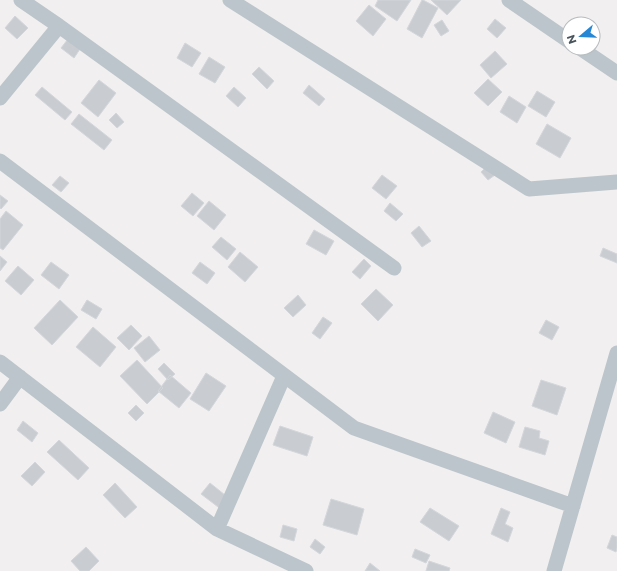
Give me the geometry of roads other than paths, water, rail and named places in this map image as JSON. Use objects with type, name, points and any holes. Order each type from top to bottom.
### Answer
[{"type":"street","points":[[21,0],[394,268]]},
{"type":"street","points":[[230,0],[529,189],[617,182]]},
{"type":"street","points":[[509,0],[561,35]]},
{"type":"street","points":[[0,98],[59,26]]},
{"type":"street","points":[[592,56],[617,73]]},
{"type":"street","points":[[0,161],[354,428],[573,506]]},
{"type":"street","points":[[554,571],[617,353]]},
{"type":"street","points":[[0,362],[217,529],[306,571]]},
{"type":"street","points":[[0,404],[20,376]]},
{"type":"street","points":[[217,529],[284,376]]}]
